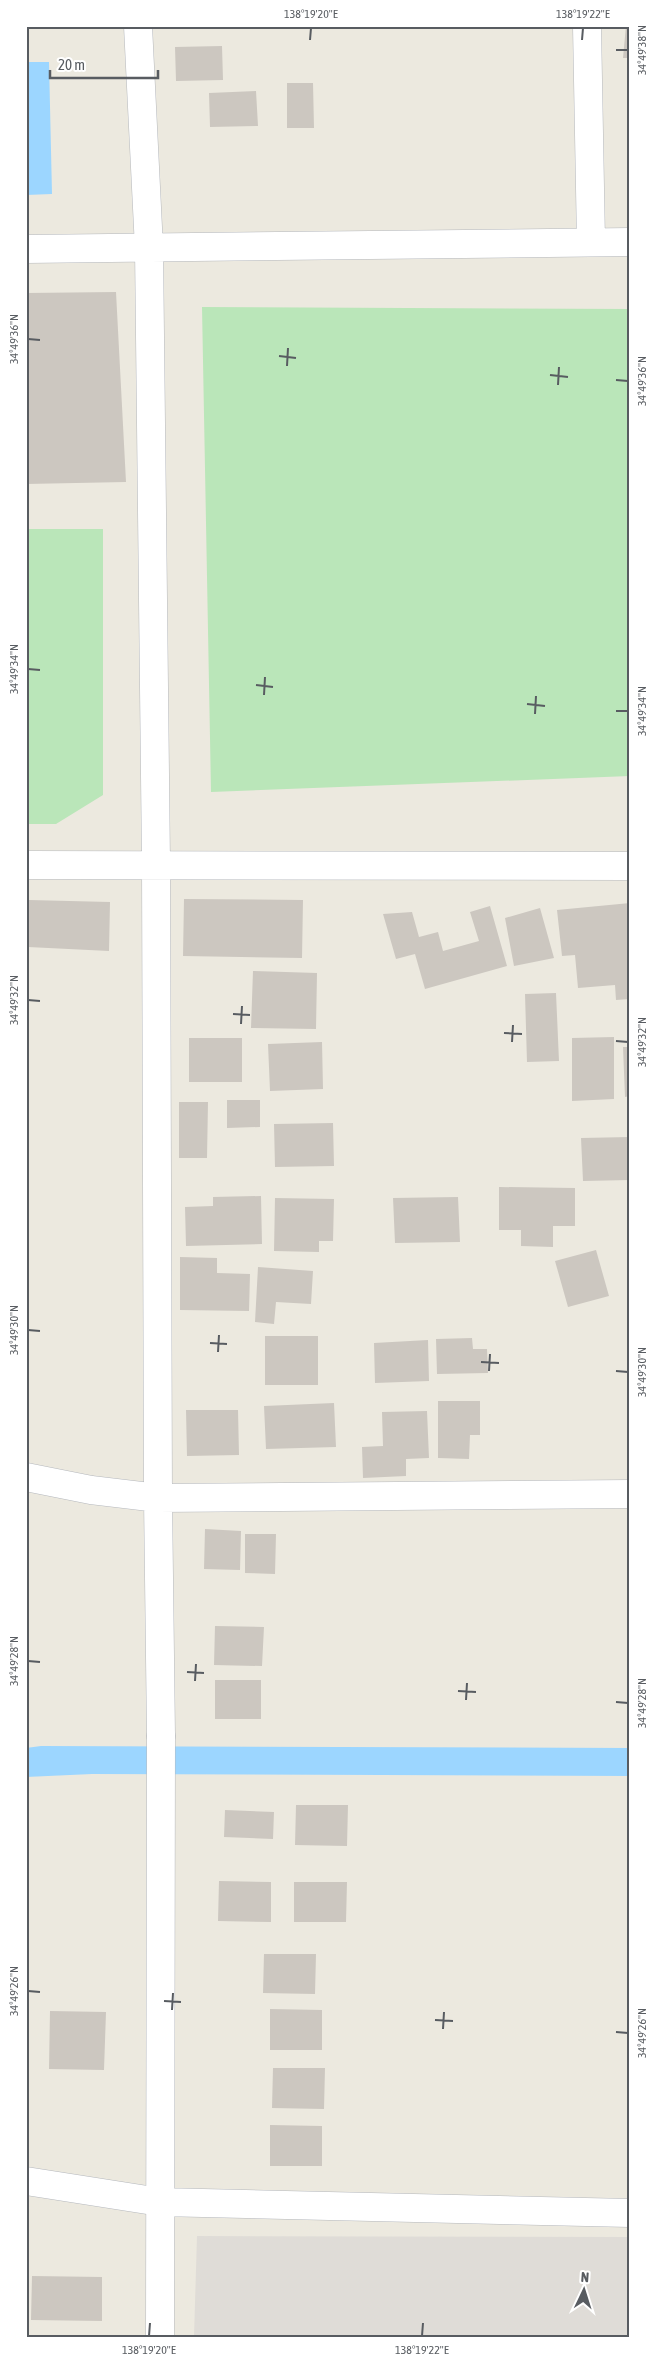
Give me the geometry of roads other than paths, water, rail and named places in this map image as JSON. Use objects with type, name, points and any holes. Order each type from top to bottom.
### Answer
[{"type":"street","points":[[138,26],[149,248],[156,863],[158,1498],[162,1794],[160,2337]]},
{"type":"street","points":[[586,26],[591,242]]},
{"type":"street","points":[[26,249],[630,242]]},
{"type":"street","points":[[26,865],[156,863],[630,866]]},
{"type":"street","points":[[26,1477],[90,1490],[158,1498],[630,1494]]},
{"type":"street","points":[[26,2181],[160,2202],[630,2213]]},
{"type":"water","points":[[26,62],[49,62],[52,194],[26,195]]},
{"type":"water","points":[[41,1746],[630,1748],[630,1776],[92,1774],[26,1777],[26,1748]]}]
